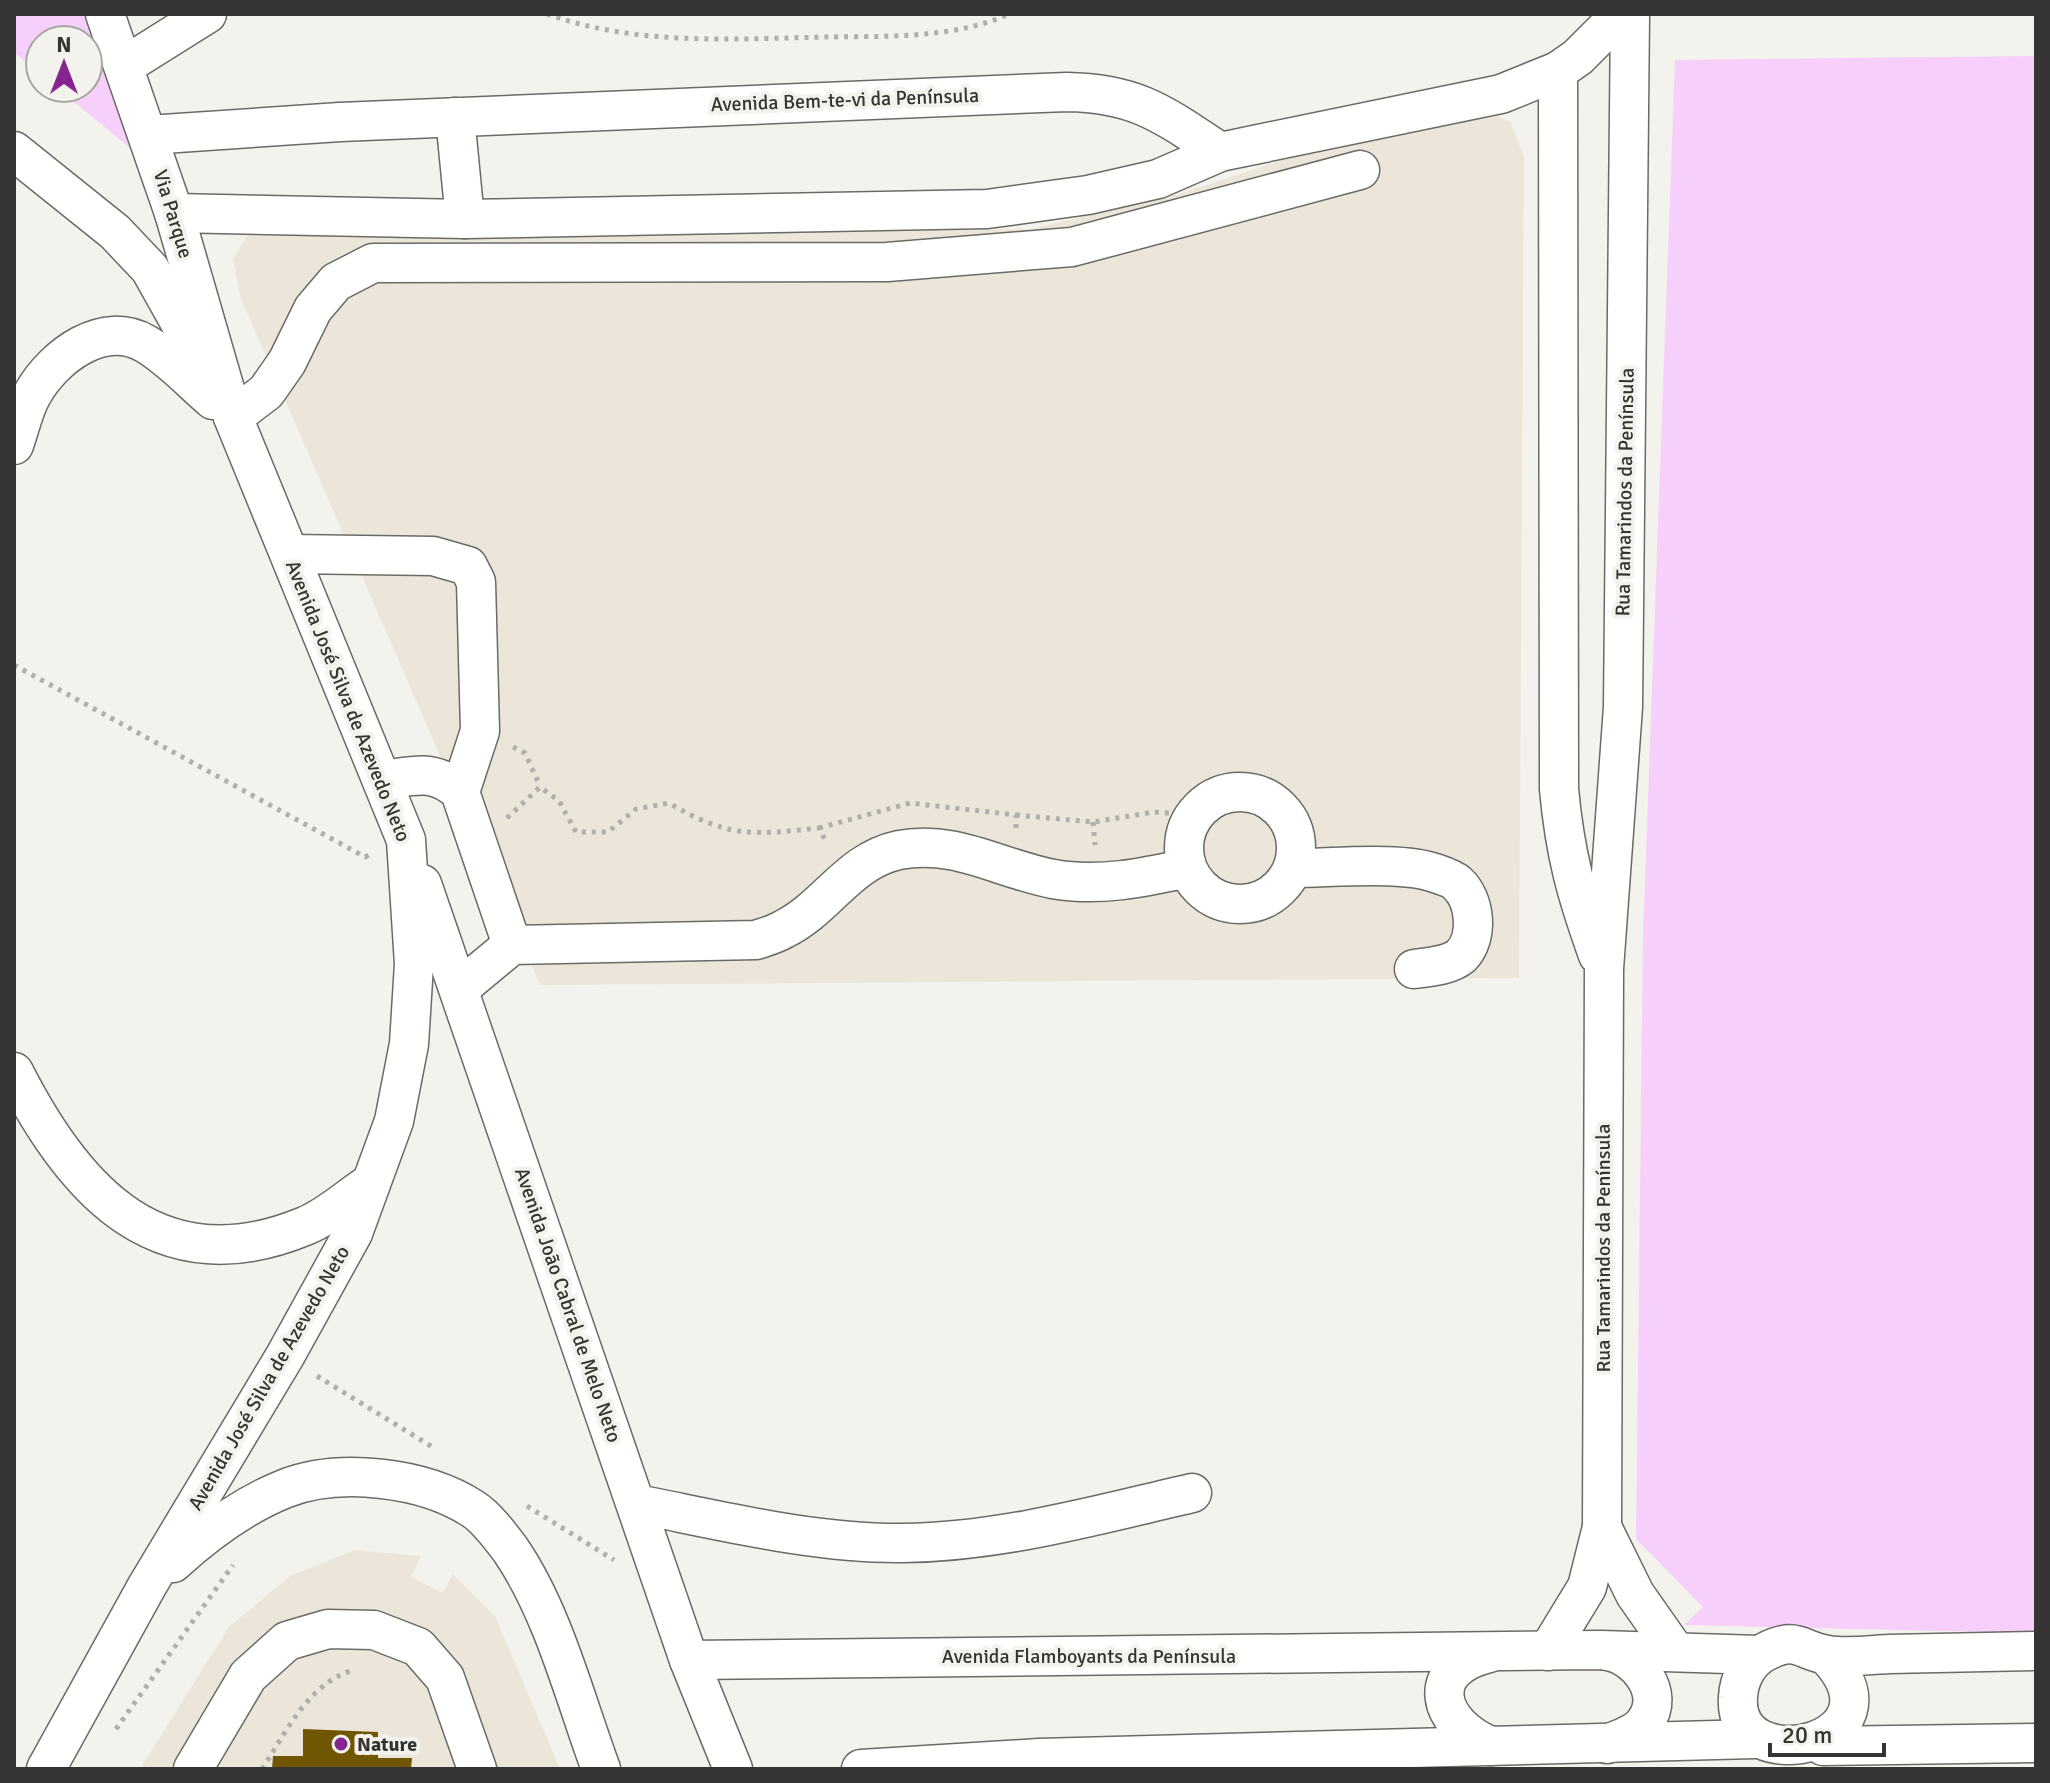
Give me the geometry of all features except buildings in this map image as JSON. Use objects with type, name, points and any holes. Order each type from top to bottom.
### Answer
[{"type":"street","name":"Via Parque","points":[[105,14],[174,213],[233,417]]},
{"type":"street","points":[[124,66],[207,14]]},
{"type":"street","points":[[174,213],[465,219],[987,209],[1088,195],[1158,179],[1220,152],[1501,94],[1558,71],[1578,57],[1621,14]]},
{"type":"street","name":"Rua Tamarindos da Península","points":[[1548,1651],[1587,1587],[1602,1527],[1604,969],[1623,707],[1630,14]]},
{"type":"street","name":"Rua Tamarindos da Península","points":[[1558,71],[1559,789],[1564,848],[1572,884],[1604,969]]},
{"type":"street","name":"Avenida Bem-te-vi da Península","points":[[148,135],[455,117],[1100,92],[1127,98],[1159,112],[1220,152]]},
{"type":"street","points":[[455,117],[465,219]]},
{"type":"street","points":[[14,151],[115,232],[150,269],[233,417]]},
{"type":"street","points":[[233,417],[266,392],[287,362],[313,309],[336,282],[373,263],[887,262],[1072,247],[1360,170]]},
{"type":"street","points":[[14,445],[33,393],[60,358],[92,339],[123,336],[146,343],[233,417]]},
{"type":"street","name":"Avenida José Silva de Azevedo Neto","points":[[46,1769],[147,1586],[285,1356],[353,1233],[394,1121],[409,1044],[414,964],[406,840],[233,417]]},
{"type":"street","points":[[290,554],[433,556],[468,566],[476,582],[480,731],[460,792]]},
{"type":"street","points":[[383,780],[427,775],[445,779],[460,792],[512,945]]},
{"type":"street","points":[[1240,791],[1267,797],[1287,815],[1297,841],[1294,868],[1278,890],[1254,903],[1227,903],[1202,890],[1187,868],[1183,841],[1193,815],[1214,798],[1240,791]]},
{"type":"street","name":"Avenida João Cabral de Melo Neto","points":[[406,840],[689,1660],[733,1769]]},
{"type":"street","points":[[459,989],[512,945],[756,940],[786,929],[865,862],[899,850],[938,848],[978,854],[1053,879],[1096,882],[1141,878],[1187,868]]},
{"type":"street","points":[[1294,868],[1406,869],[1433,872],[1458,883],[1471,906],[1473,934],[1460,956],[1440,966],[1414,969]]},
{"type":"street","points":[[14,1072],[42,1127],[84,1181],[132,1222],[190,1243],[244,1244],[307,1226],[371,1183]]},
{"type":"street","points":[[147,1586],[213,1527],[286,1489],[323,1481],[380,1477],[427,1489],[475,1510],[510,1548],[537,1595],[601,1769]]},
{"type":"street","points":[[637,1504],[832,1538],[902,1543],[980,1538],[1192,1493]]},
{"type":"street","name":"Rua Tamarindos da Península","points":[[1602,1527],[1635,1594],[1675,1651]]},
{"type":"street","points":[[193,1769],[248,1676],[287,1641],[328,1629],[374,1630],[418,1647],[445,1678],[477,1769]]},
{"type":"street","points":[[1826,1655],[1839,1668],[1848,1701],[1845,1719],[1836,1734],[1786,1754],[1743,1724],[1737,1706],[1739,1687],[1746,1669],[1759,1655],[1792,1644],[1826,1655],[2036,1651]]},
{"type":"street","name":"Avenida Flamboyants da Península","points":[[689,1660],[1601,1650],[1759,1655]]},
{"type":"street","name":"Avenida Flamboyants da Península","points":[[1584,1753],[1642,1726],[1648,1719],[1651,1697],[1641,1669],[1630,1658],[1601,1650]]},
{"type":"street","name":"Avenida Flamboyants da Península","points":[[1478,1754],[1443,1702],[1443,1691],[1459,1665],[1489,1653]]},
{"type":"street","name":"Avenida Flamboyants da Península","points":[[861,1769],[1039,1758],[1786,1754],[2036,1743]]},
{"type":"path","points":[[547,14],[572,23],[686,40],[913,35],[996,20],[1009,14]]},
{"type":"path","points":[[14,665],[365,857],[406,840]]},
{"type":"path","points":[[478,847],[540,787],[559,801],[576,832],[608,832],[636,809],[669,803],[702,822],[755,835],[819,828],[843,878]]},
{"type":"path","points":[[1016,815],[1093,822],[1154,812],[1193,815]]},
{"type":"path","points":[[112,1734],[240,1555]]},
{"type":"path","points":[[262,1769],[309,1697],[331,1676],[356,1669]]},
{"type":"shaded area","points":[[14,14],[101,14],[103,24],[24,24],[24,61],[16,54]]},
{"type":"shaded area","points":[[104,28],[129,147],[77,104],[104,104]]},
{"type":"shaded area","points":[[2036,56],[2036,1633],[1684,1625],[1703,1607],[1636,1539],[1643,936],[1675,60]]},
{"type":"shaded area","points":[[1451,105],[1483,108],[1511,123],[1524,157],[1519,978],[540,985],[241,299],[233,259],[247,236],[1031,229],[1179,194]]},
{"type":"shaded area","points":[[355,1550],[421,1556],[411,1577],[443,1593],[453,1574],[495,1616],[560,1769],[140,1769],[229,1627],[290,1576]]},
{"type":"place","name":"Nature","points":[[341,1744]]}]
